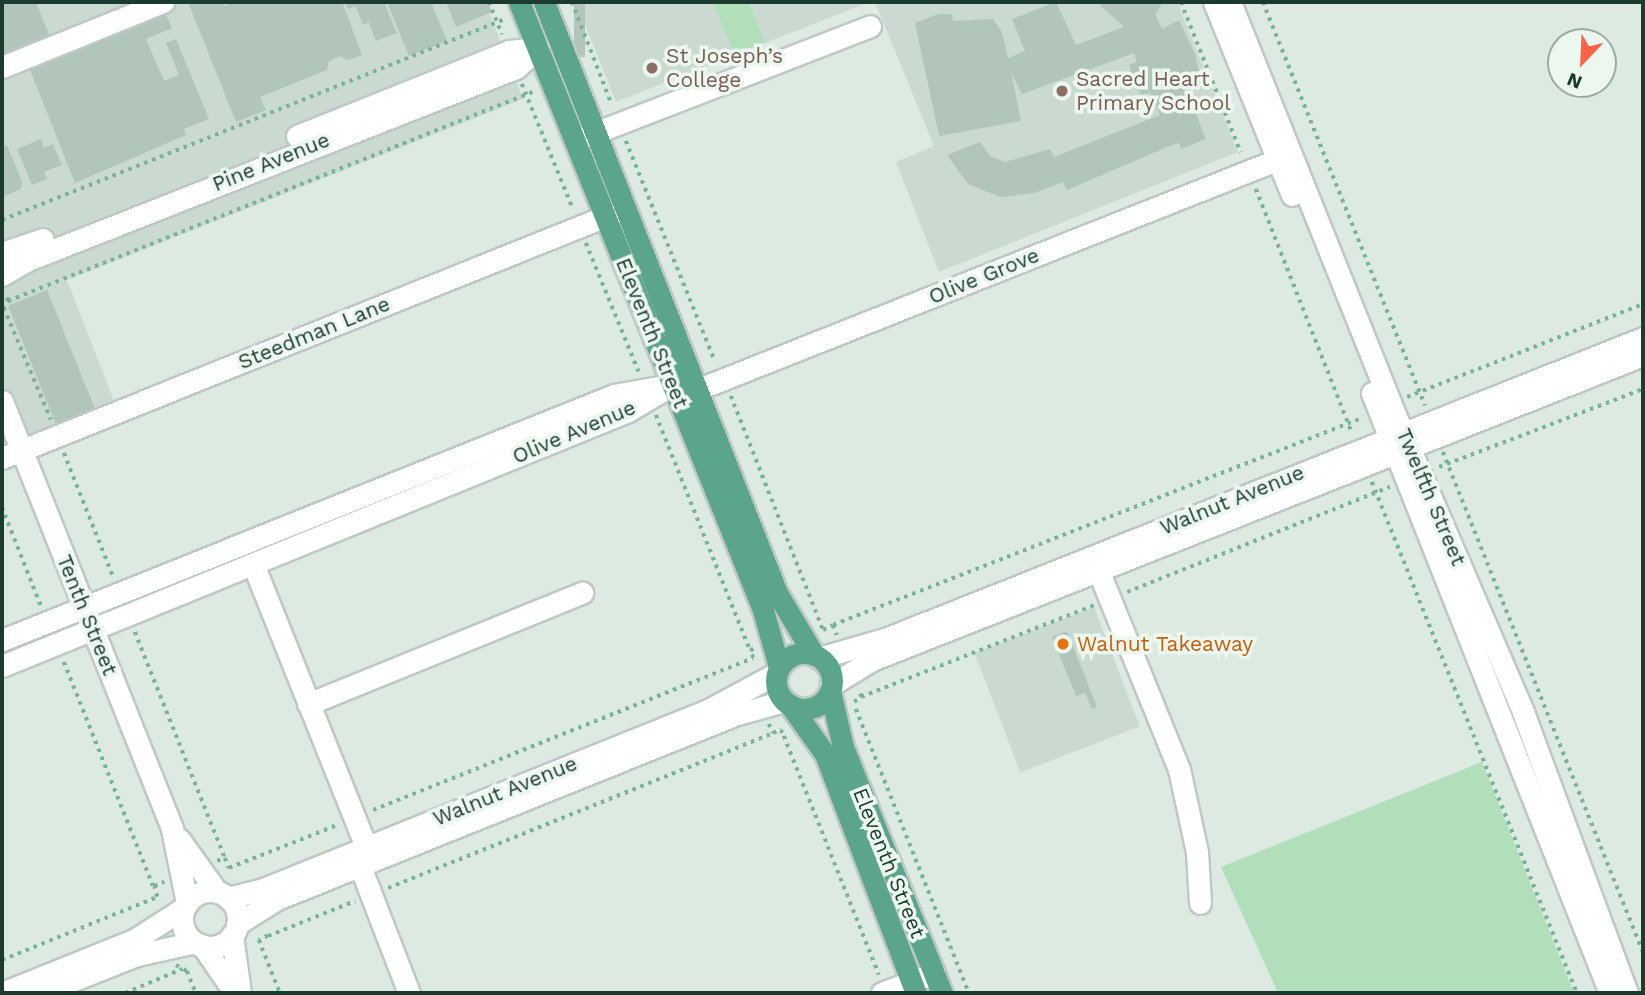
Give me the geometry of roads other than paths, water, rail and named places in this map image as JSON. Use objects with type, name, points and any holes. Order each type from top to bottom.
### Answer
[{"type":"main road","name":"Eleventh Street","points":[[544,2],[777,593],[798,630],[817,656]]},
{"type":"main road","name":"Eleventh Street","points":[[521,6],[773,643],[778,670]]},
{"type":"main road","name":"Pine Avenue","points":[[538,48],[560,39]]},
{"type":"main road","points":[[798,653],[817,656],[829,670],[831,688],[818,705],[787,703],[776,688],[778,670],[798,653]]},
{"type":"main road","name":"Eleventh Street","points":[[831,688],[843,747],[942,993]]},
{"type":"main road","name":"Eleventh Street","points":[[787,703],[825,754],[914,988]]},
{"type":"street","points":[[2,67],[163,2]]},
{"type":"street","name":"Twelfth Street","points":[[1214,2],[1284,157],[1399,442],[1610,993]]},
{"type":"street","name":"Twelfth Street","points":[[1230,2],[1284,157]]},
{"type":"street","points":[[575,141],[870,26]]},
{"type":"street","name":"Pine Avenue","points":[[2,275],[40,255],[516,68],[538,48]]},
{"type":"street","name":"Pine Avenue","points":[[2,253],[509,51],[538,48]]},
{"type":"street","name":"Olive Grove","points":[[675,392],[699,390],[1284,157]]},
{"type":"street","name":"Steedman Lane","points":[[12,454],[626,208]]},
{"type":"street","name":"Walnut Avenue","points":[[1434,429],[1643,338]]},
{"type":"street","name":"Walnut Avenue","points":[[817,656],[847,662],[1399,442],[1643,355]]},
{"type":"street","name":"Olive Avenue","points":[[2,640],[614,395],[675,392]]},
{"type":"street","name":"Olive Avenue","points":[[2,666],[253,564],[648,393]]},
{"type":"street","name":"Tenth Street","points":[[2,401],[12,454],[93,629],[191,872],[223,895]]},
{"type":"street","name":"Twelfth Street","points":[[1413,478],[1523,712],[1627,993]]},
{"type":"street","points":[[1095,563],[1182,776],[1197,852],[1200,903]]},
{"type":"street","points":[[253,564],[354,818],[363,856],[409,993]]},
{"type":"street","points":[[308,704],[582,593]]},
{"type":"street","name":"Walnut Avenue","points":[[831,688],[847,662]]},
{"type":"street","name":"Walnut Avenue","points":[[223,895],[263,889],[363,856],[758,697],[778,670]]},
{"type":"street","name":"Walnut Avenue","points":[[758,697],[787,703]]},
{"type":"street","name":"Walnut Avenue","points":[[235,930],[277,899],[363,856]]},
{"type":"street","name":"Tenth Street","points":[[185,905],[191,872]]},
{"type":"street","points":[[2,993],[134,940],[200,892],[223,895],[235,930],[238,993]]},
{"type":"street","points":[[185,905],[182,923],[238,993]]},
{"type":"street","points":[[41,993],[137,955],[199,944],[219,945],[235,930]]},
{"type":"street","points":[[882,987],[914,988],[934,973]]},
{"type":"place","name":"St Joseph’s College","points":[[652,68]]},
{"type":"place","name":"Sacred Heart Primary School","points":[[1062,91]]},
{"type":"place","name":"Walnut Takeaway","points":[[1063,644]]}]
